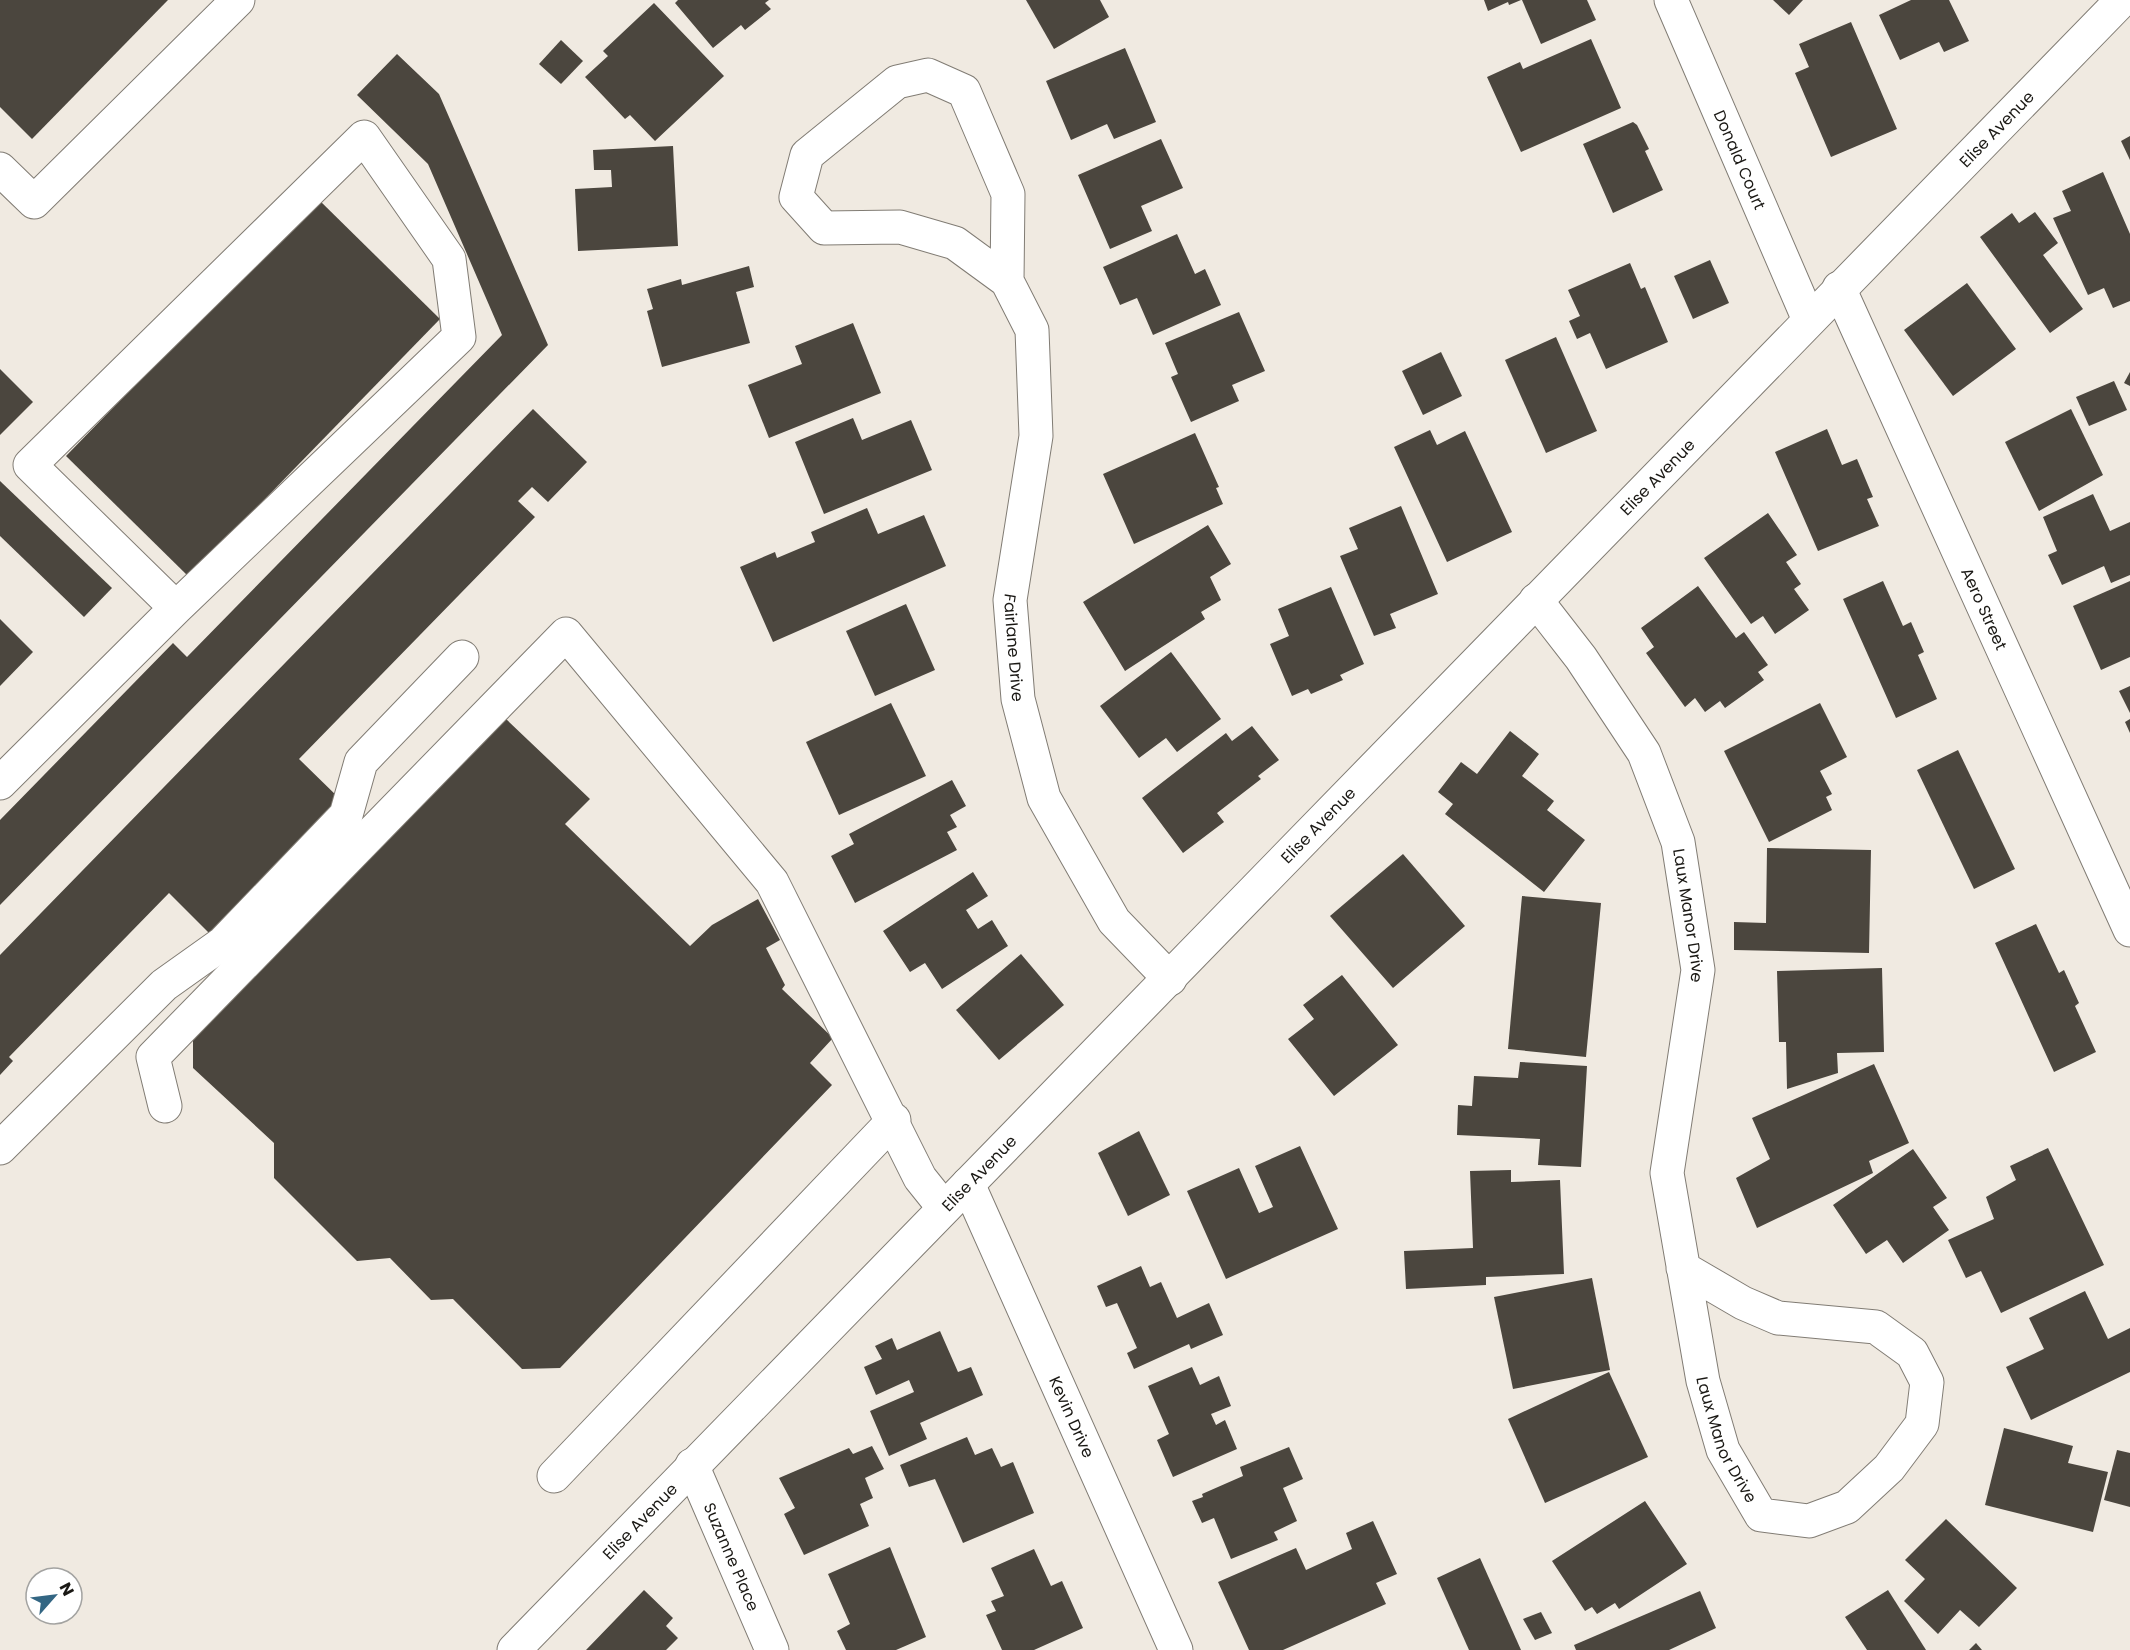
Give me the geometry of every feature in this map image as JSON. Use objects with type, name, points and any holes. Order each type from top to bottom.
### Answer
[{"type":"street","points":[[0,169],[34,202],[238,0]]},
{"type":"street","name":"Donald Court","points":[[1671,0],[1809,320]]},
{"type":"street","name":"Elise Avenue","points":[[514,1650],[2122,0]]},
{"type":"street","name":"Fairlane Drive","points":[[1007,281],[1008,194],[964,91],[928,75],[897,82],[807,155],[796,197],[824,228],[900,227],[955,243],[1007,281],[1032,330],[1036,436],[1010,600],[1018,699],[1044,798],[1114,921],[1170,979]]},
{"type":"street","points":[[0,783],[176,608],[459,337],[450,259],[364,137],[30,465],[176,608]]},
{"type":"street","name":"Aero Street","points":[[1839,288],[2130,930]]},
{"type":"street","name":"Laux Manor Drive","points":[[1536,600],[1581,658],[1644,753],[1678,842],[1698,970],[1667,1173],[1702,1381],[1723,1450],[1761,1515],[1809,1521],[1847,1507],[1889,1468],[1922,1424],[1927,1382],[1912,1353],[1876,1327],[1778,1318],[1743,1303],[1683,1268]]},
{"type":"street","points":[[165,1106],[153,1057],[566,634],[772,882],[894,1120],[920,1178],[944,1209]]},
{"type":"street","points":[[0,1148],[164,985],[223,943],[346,815],[361,762],[462,657]]},
{"type":"street","points":[[554,1476],[894,1120]]},
{"type":"street","name":"Kevin Drive","points":[[968,1184],[1176,1650]]},
{"type":"street","name":"Suzanne Place","points":[[692,1465],[772,1650]]},
{"type":"building","points":[[0,0],[168,0],[32,139],[0,107]]},
{"type":"building","points":[[678,0],[769,0],[765,3],[771,9],[745,30],[741,25],[713,48],[675,3]]},
{"type":"building","points":[[1026,0],[1100,0],[1109,17],[1054,49]]},
{"type":"building","points":[[1484,0],[1521,0],[1509,5],[1508,2],[1488,11]]},
{"type":"building","points":[[1522,0],[1587,0],[1596,20],[1541,44]]},
{"type":"building","points":[[1773,0],[1803,0],[1789,15]]},
{"type":"building","points":[[1911,0],[1949,0],[1969,41],[1944,52],[1939,42],[1900,60],[1879,15]]},
{"type":"building","points":[[654,3],[724,76],[655,141],[630,115],[625,119],[585,77],[608,56],[603,51]]},
{"type":"building","points":[[1851,22],[1897,129],[1831,157],[1795,73],[1809,67],[1799,44]]},
{"type":"building","points":[[1591,39],[1621,108],[1521,152],[1487,77],[1520,62],[1523,69]]},
{"type":"building","points":[[561,40],[583,61],[561,84],[539,64]]},
{"type":"building","points":[[1125,48],[1156,122],[1114,139],[1107,124],[1071,140],[1046,81]]},
{"type":"building","points":[[397,54],[439,94],[548,345],[0,905],[0,820],[173,643],[187,657],[502,335],[428,164],[357,95]]},
{"type":"building","points":[[1633,122],[1637,125],[1649,149],[1645,151],[1663,190],[1613,213],[1583,144]]},
{"type":"building","points":[[2130,136],[2130,160],[2121,141]]},
{"type":"building","points":[[1161,139],[1183,188],[1141,206],[1152,231],[1110,249],[1078,175]]},
{"type":"building","points":[[673,146],[678,246],[578,251],[575,189],[612,187],[611,170],[594,170],[593,150]]},
{"type":"building","points":[[2103,172],[2130,234],[2130,301],[2113,308],[2104,288],[2088,295],[2053,218],[2071,211],[2062,191]]},
{"type":"building","points":[[317,198],[440,319],[189,577],[66,456]]},
{"type":"building","points":[[2035,212],[2058,243],[2043,255],[2083,309],[2050,333],[1980,237],[2012,213],[2019,223]]},
{"type":"building","points":[[1177,234],[1195,274],[1205,269],[1221,305],[1153,335],[1137,298],[1120,305],[1103,267]]},
{"type":"building","points":[[1710,260],[1729,303],[1693,319],[1674,276]]},
{"type":"building","points":[[1630,263],[1641,289],[1645,287],[1668,342],[1606,369],[1590,333],[1577,339],[1569,321],[1580,316],[1568,290]]},
{"type":"building","points":[[749,266],[754,287],[736,292],[750,343],[662,367],[647,311],[653,309],[647,289],[681,279],[682,285]]},
{"type":"building","points":[[1967,283],[2016,349],[1953,396],[1904,330]]},
{"type":"building","points":[[1239,312],[1265,371],[1232,385],[1239,401],[1191,422],[1171,377],[1178,374],[1165,343]]},
{"type":"building","points":[[853,323],[881,393],[769,438],[748,385],[802,364],[795,346]]},
{"type":"building","points":[[1556,337],[1597,431],[1546,453],[1505,360]]},
{"type":"building","points":[[1441,352],[1462,396],[1423,415],[1402,371]]},
{"type":"building","points":[[0,369],[33,402],[0,435]]},
{"type":"building","points":[[2130,372],[2130,386],[2124,383]]},
{"type":"building","points":[[2114,381],[2127,410],[2089,426],[2076,397]]},
{"type":"building","points":[[533,409],[587,462],[548,502],[532,487],[518,501],[535,517],[299,759],[341,800],[210,934],[169,893],[9,1057],[13,1061],[0,1075],[0,955]]},
{"type":"building","points":[[2071,409],[2103,475],[2039,511],[2005,442]]},
{"type":"building","points":[[853,418],[862,440],[911,420],[932,470],[824,514],[795,442]]},
{"type":"building","points":[[1827,429],[1842,465],[1857,459],[1873,497],[1867,499],[1879,526],[1818,551],[1775,452]]},
{"type":"building","points":[[1430,430],[1437,445],[1465,431],[1512,532],[1447,562],[1394,447]]},
{"type":"building","points":[[1195,433],[1219,487],[1216,488],[1223,504],[1134,544],[1103,474]]},
{"type":"building","points":[[0,481],[112,588],[84,617],[0,536]]},
{"type":"building","points":[[2093,494],[2110,531],[2130,522],[2130,575],[2111,583],[2104,566],[2062,585],[2048,555],[2057,551],[2043,517]]},
{"type":"building","points":[[1401,506],[1438,594],[1390,614],[1396,628],[1374,636],[1340,556],[1358,549],[1349,528]]},
{"type":"building","points":[[867,508],[878,534],[924,515],[946,566],[773,642],[740,567],[775,552],[777,558],[815,542],[811,532]]},
{"type":"building","points":[[1768,513],[1797,555],[1786,562],[1801,584],[1794,589],[1809,610],[1775,634],[1763,616],[1751,624],[1704,558]]},
{"type":"building","points":[[1208,525],[1231,564],[1210,577],[1221,600],[1201,612],[1205,619],[1125,671],[1083,602]]},
{"type":"building","points":[[1883,581],[1903,626],[1911,622],[1924,652],[1918,655],[1937,699],[1896,718],[1843,599]]},
{"type":"building","points":[[2130,581],[2130,657],[2101,670],[2073,606]]},
{"type":"building","points":[[1698,586],[1736,638],[1744,632],[1768,665],[1758,672],[1764,680],[1725,708],[1720,701],[1705,712],[1695,698],[1685,707],[1646,653],[1654,647],[1641,628]]},
{"type":"building","points":[[1331,587],[1364,664],[1340,675],[1343,680],[1311,694],[1308,689],[1292,696],[1270,644],[1289,636],[1278,609]]},
{"type":"building","points":[[906,604],[935,670],[875,696],[846,631]]},
{"type":"building","points":[[0,619],[33,652],[0,686]]},
{"type":"building","points":[[1171,652],[1221,719],[1177,752],[1166,738],[1139,758],[1100,706]]},
{"type":"building","points":[[2130,686],[2130,713],[2119,691]]},
{"type":"building","points":[[891,703],[926,776],[839,815],[806,742]]},
{"type":"building","points":[[1820,703],[1847,757],[1820,771],[1832,794],[1826,797],[1832,810],[1769,842],[1724,751]]},
{"type":"building","points":[[506,719],[590,799],[565,824],[690,946],[712,925],[758,899],[780,940],[766,948],[785,985],[782,989],[833,1038],[810,1063],[832,1085],[560,1368],[522,1369],[453,1299],[431,1300],[390,1258],[357,1261],[274,1178],[274,1143],[193,1068],[193,1037]]},
{"type":"building","points":[[2130,719],[2130,733],[2125,722]]},
{"type":"building","points":[[1252,726],[1279,760],[1258,776],[1261,779],[1217,813],[1224,822],[1183,853],[1142,798],[1226,733],[1232,741]]},
{"type":"building","points":[[1510,731],[1539,754],[1522,776],[1554,801],[1547,810],[1585,840],[1544,892],[1445,814],[1453,804],[1438,792],[1461,762],[1477,774]]},
{"type":"building","points":[[1958,750],[2015,869],[1974,889],[1917,770]]},
{"type":"building","points":[[952,780],[966,806],[950,815],[957,827],[947,832],[957,850],[855,903],[831,856],[854,844],[849,834]]},
{"type":"building","points":[[1767,848],[1871,850],[1869,953],[1734,950],[1734,922],[1766,923]]},
{"type":"building","points":[[1403,854],[1465,926],[1393,988],[1330,916]]},
{"type":"building","points":[[973,872],[988,896],[966,910],[978,929],[992,920],[1008,946],[942,989],[925,963],[910,972],[883,931]]},
{"type":"building","points":[[1522,896],[1601,903],[1586,1057],[1508,1049]]},
{"type":"building","points":[[2036,924],[2059,973],[2064,970],[2079,1003],[2075,1006],[2096,1052],[2054,1072],[1995,943]]},
{"type":"building","points":[[1021,954],[1064,1005],[999,1060],[956,1010]]},
{"type":"building","points":[[1882,968],[1884,1052],[1837,1053],[1838,1073],[1787,1089],[1786,1042],[1779,1042],[1777,971]]},
{"type":"building","points":[[1342,975],[1398,1045],[1334,1096],[1288,1039],[1314,1019],[1303,1005]]},
{"type":"building","points":[[1520,1062],[1587,1066],[1581,1167],[1538,1165],[1540,1139],[1457,1135],[1458,1105],[1472,1106],[1474,1076],[1518,1078]]},
{"type":"building","points":[[1874,1064],[1909,1143],[1869,1161],[1873,1173],[1757,1228],[1736,1178],[1770,1159],[1752,1118]]},
{"type":"building","points":[[1139,1131],[1170,1195],[1128,1216],[1098,1153]]},
{"type":"building","points":[[1300,1146],[1338,1229],[1226,1279],[1187,1191],[1239,1168],[1259,1213],[1273,1207],[1255,1166]]},
{"type":"building","points":[[2048,1148],[2104,1265],[2001,1313],[1981,1271],[1966,1278],[1948,1240],[1994,1219],[1986,1197],[2016,1180],[2010,1166]]},
{"type":"building","points":[[1913,1149],[1947,1198],[1933,1207],[1949,1230],[1903,1263],[1887,1240],[1866,1254],[1833,1205]]},
{"type":"building","points":[[1511,1170],[1511,1182],[1560,1180],[1564,1274],[1486,1277],[1486,1285],[1406,1289],[1404,1251],[1473,1248],[1470,1171]]},
{"type":"building","points":[[1141,1266],[1150,1287],[1161,1282],[1177,1318],[1209,1303],[1223,1335],[1191,1349],[1189,1344],[1134,1369],[1127,1353],[1137,1348],[1117,1303],[1106,1307],[1097,1286]]},
{"type":"building","points":[[1592,1278],[1610,1370],[1513,1389],[1494,1297]]},
{"type":"building","points":[[2085,1291],[2108,1339],[2130,1328],[2130,1372],[2031,1420],[2006,1367],[2044,1349],[2029,1318]]},
{"type":"building","points":[[940,1331],[958,1372],[971,1367],[983,1395],[920,1423],[927,1439],[889,1456],[870,1411],[914,1392],[909,1380],[876,1395],[864,1367],[882,1359],[875,1346],[892,1338],[897,1350]]},
{"type":"building","points":[[1192,1367],[1200,1385],[1219,1376],[1231,1406],[1211,1414],[1216,1425],[1225,1420],[1237,1449],[1173,1477],[1157,1440],[1169,1434],[1148,1386]]},
{"type":"building","points":[[1609,1372],[1648,1457],[1545,1503],[1508,1419]]},
{"type":"building","points":[[2004,1428],[2073,1446],[2068,1463],[2108,1472],[2093,1532],[1985,1505]]},
{"type":"building","points":[[967,1437],[975,1455],[992,1448],[1001,1467],[1013,1462],[1034,1513],[963,1543],[935,1479],[909,1487],[900,1465]]},
{"type":"building","points":[[872,1446],[884,1469],[865,1478],[873,1498],[860,1504],[869,1526],[804,1555],[784,1514],[795,1508],[779,1478],[849,1448],[853,1454]]},
{"type":"building","points":[[1289,1447],[1303,1479],[1283,1488],[1297,1521],[1274,1532],[1278,1540],[1231,1559],[1214,1518],[1202,1523],[1192,1501],[1203,1497],[1202,1494],[1243,1476],[1240,1467]]},
{"type":"building","points":[[2117,1450],[2130,1453],[2130,1507],[2104,1500]]},
{"type":"building","points":[[1645,1501],[1687,1564],[1619,1609],[1615,1603],[1597,1614],[1592,1607],[1585,1611],[1552,1561]]},
{"type":"building","points":[[1946,1519],[2017,1588],[1979,1627],[1960,1610],[1938,1634],[1904,1601],[1925,1579],[1905,1560]]},
{"type":"building","points":[[1373,1521],[1397,1574],[1376,1583],[1386,1604],[1283,1650],[1249,1650],[1218,1582],[1296,1548],[1306,1570],[1352,1549],[1346,1533]]},
{"type":"building","points":[[890,1547],[926,1637],[896,1650],[846,1650],[837,1631],[850,1624],[828,1574]]},
{"type":"building","points":[[1034,1549],[1051,1586],[1062,1581],[1083,1628],[1034,1650],[1002,1650],[986,1615],[996,1611],[991,1601],[1004,1596],[991,1568]]},
{"type":"building","points":[[1480,1558],[1521,1650],[1469,1650],[1437,1578]]},
{"type":"building","points":[[644,1590],[673,1618],[666,1626],[678,1638],[666,1650],[586,1650]]},
{"type":"building","points":[[1888,1590],[1926,1650],[1867,1650],[1845,1617]]},
{"type":"building","points":[[1700,1591],[1716,1628],[1669,1650],[1576,1650],[1574,1645]]},
{"type":"building","points":[[1541,1612],[1552,1633],[1535,1640],[1523,1619]]},
{"type":"building","points":[[1976,1643],[1982,1650],[1969,1650]]}]
